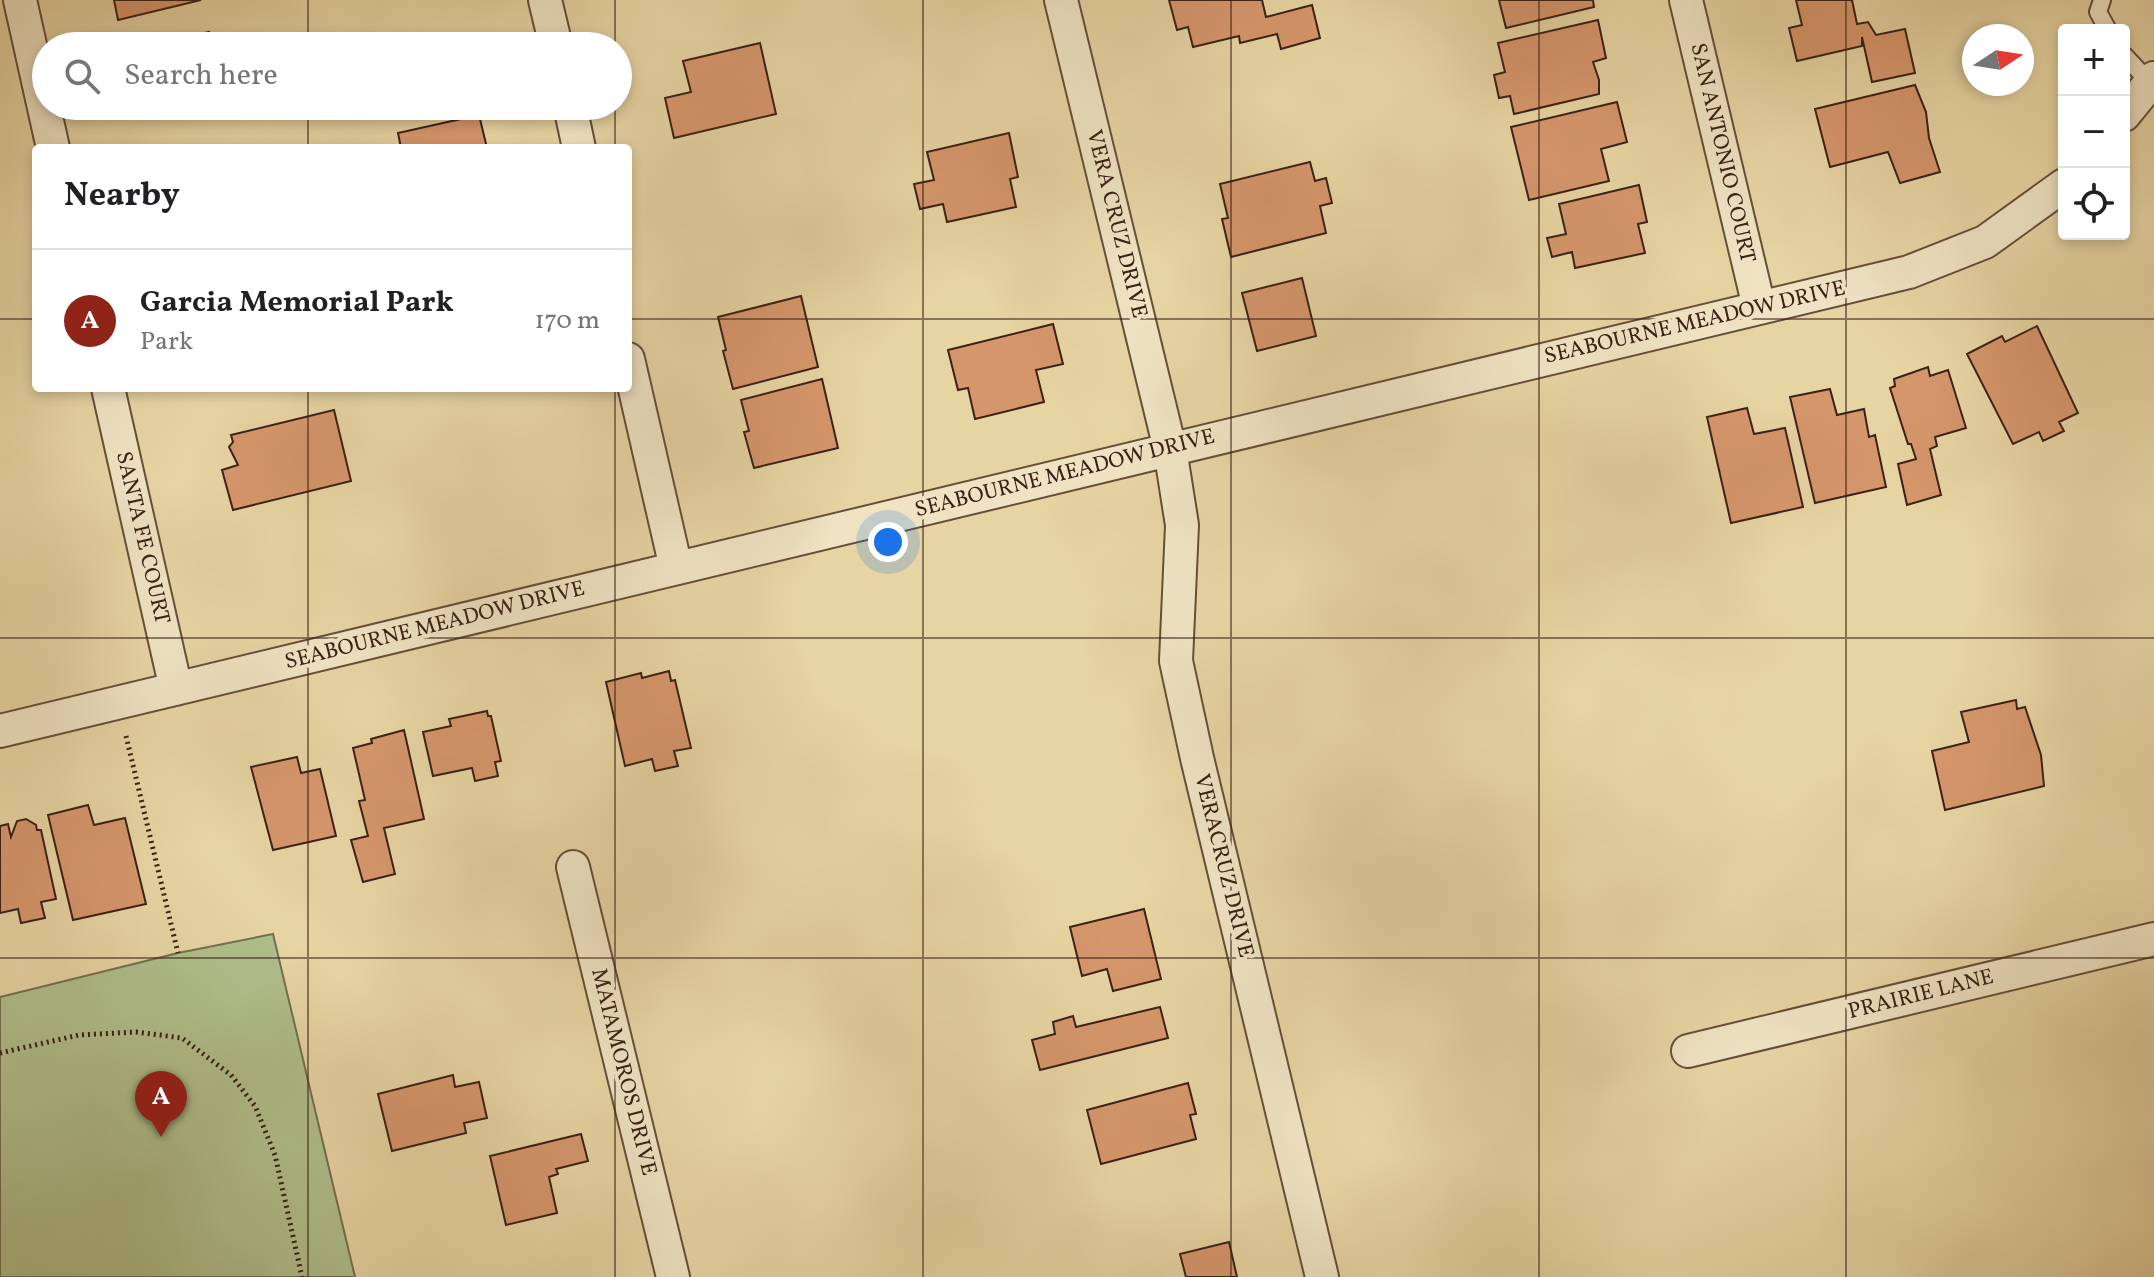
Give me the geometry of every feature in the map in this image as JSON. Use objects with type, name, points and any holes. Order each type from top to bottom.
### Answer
[{"type":"street","points":[[20,0],[32,54]]},
{"type":"street","points":[[545,0],[553,32]]},
{"type":"street","name":"VERA CRUZ DRIVE","points":[[1061,0],[1170,449]]},
{"type":"street","name":"SAN ANTONIO COURT","points":[[1686,0],[1759,307]]},
{"type":"street","points":[[2130,108],[2152,81]]},
{"type":"street","points":[[47,120],[52,144]]},
{"type":"street","points":[[573,120],[578,144]]},
{"type":"street","name":"SEABOURNE MEADOW DRIVE","points":[[0,731],[1909,272],[1985,242],[2058,189]]},
{"type":"street","points":[[632,376],[676,568]]},
{"type":"street","name":"SANTA FE COURT","points":[[109,392],[176,689]]},
{"type":"street","name":"VERACRUZ DRIVE","points":[[1170,449],[1182,525],[1176,661],[1322,1277]]},
{"type":"street","name":"MATAMOROS DRIVE","points":[[573,867],[673,1277]]},
{"type":"street","name":"PRAIRIE LANE","points":[[1688,1051],[2154,939]]},
{"type":"lane","points":[[2102,0],[2098,12],[2105,24]]},
{"type":"lane","points":[[2130,61],[2152,81]]},
{"type":"path","points":[[118,703],[178,953]]},
{"type":"path","points":[[0,1053],[79,1035],[136,1032],[182,1038],[231,1075],[255,1106],[275,1155],[302,1277]]},
{"type":"green space","points":[[273,934],[355,1277],[0,1277],[0,997],[178,953]]},
{"type":"building","points":[[114,0],[201,0],[118,20]]},
{"type":"building","points":[[1169,0],[1262,0],[1266,17],[1312,5],[1320,38],[1281,49],[1277,34],[1240,43],[1239,36],[1193,47],[1188,27],[1177,30]]},
{"type":"building","points":[[1499,0],[1593,0],[1594,7],[1506,28]]},
{"type":"building","points":[[1796,0],[1852,0],[1857,24],[1868,22],[1876,35],[1905,29],[1915,73],[1872,82],[1862,37],[1862,46],[1797,61],[1789,28],[1802,25]]},
{"type":"building","points":[[1598,20],[1606,58],[1593,62],[1599,80],[1599,94],[1514,114],[1510,96],[1499,98],[1494,75],[1505,72],[1498,43]]},
{"type":"building","points":[[760,43],[776,114],[674,138],[665,98],[691,92],[683,61]]},
{"type":"building","points":[[1915,85],[1926,112],[1929,138],[1940,172],[1900,183],[1888,152],[1830,167],[1815,109]]},
{"type":"building","points":[[1617,102],[1627,142],[1601,149],[1609,181],[1529,200],[1511,127]]},
{"type":"building","points":[[456,120],[480,120],[486,144],[400,144],[398,133]]},
{"type":"building","points":[[1009,133],[1018,177],[1010,179],[1016,207],[947,222],[943,204],[920,209],[914,184],[934,180],[927,152]]},
{"type":"building","points":[[1310,162],[1315,181],[1326,178],[1332,203],[1320,206],[1326,233],[1231,257],[1222,219],[1228,218],[1220,184]]},
{"type":"building","points":[[1639,185],[1647,222],[1638,224],[1645,253],[1575,268],[1572,252],[1552,257],[1547,238],[1566,234],[1559,204]]},
{"type":"building","points":[[1302,278],[1316,336],[1257,351],[1242,293]]},
{"type":"building","points":[[801,296],[818,367],[733,389],[718,317]]},
{"type":"building","points":[[1053,324],[1063,364],[1036,370],[1044,402],[975,419],[968,388],[958,390],[948,350]]},
{"type":"building","points":[[2037,326],[2078,413],[2059,422],[2064,431],[2043,441],[2039,432],[2013,444],[1967,354],[2002,336],[2005,342]]},
{"type":"building","points":[[1928,367],[1930,376],[1948,370],[1966,428],[1935,437],[1937,446],[1930,449],[1941,495],[1907,505],[1898,464],[1916,459],[1890,388],[1895,386],[1894,379]]},
{"type":"building","points":[[822,379],[838,448],[754,468],[744,432],[749,431],[741,400]]},
{"type":"building","points":[[1830,389],[1837,415],[1864,409],[1869,437],[1875,435],[1886,487],[1815,503],[1790,397]]},
{"type":"building","points":[[1747,408],[1754,434],[1785,428],[1803,507],[1731,523],[1707,417]]},
{"type":"building","points":[[334,410],[351,481],[233,510],[222,470],[238,465],[229,447],[233,442],[231,435]]},
{"type":"building","points":[[669,671],[671,681],[675,680],[691,748],[674,751],[678,766],[655,771],[652,759],[625,766],[606,682],[641,673],[642,678]]},
{"type":"building","points":[[2016,700],[2017,709],[2025,707],[2041,755],[2044,786],[1945,810],[1932,751],[1969,742],[1961,712]]},
{"type":"building","points":[[487,711],[491,716],[501,761],[495,762],[498,776],[475,781],[472,768],[433,776],[423,732],[451,726],[449,719]]},
{"type":"building","points":[[404,730],[424,819],[384,828],[395,874],[363,882],[351,840],[368,836],[359,801],[365,800],[353,748],[372,743],[371,739]]},
{"type":"building","points":[[297,757],[301,773],[320,769],[336,836],[273,850],[251,767]]},
{"type":"building","points":[[88,805],[94,825],[125,818],[146,904],[73,920],[48,815]]},
{"type":"building","points":[[26,819],[41,830],[56,899],[41,902],[45,918],[21,923],[18,909],[0,913],[0,826],[8,824],[11,837],[17,821]]},
{"type":"building","points":[[1144,909],[1161,979],[1113,991],[1107,969],[1082,976],[1070,927]]},
{"type":"building","points":[[1160,1007],[1168,1038],[1040,1070],[1032,1040],[1055,1034],[1053,1022],[1073,1016],[1076,1027]]},
{"type":"building","points":[[453,1075],[455,1087],[479,1082],[487,1118],[464,1123],[466,1133],[392,1151],[378,1094]]},
{"type":"building","points":[[1188,1083],[1196,1114],[1190,1115],[1196,1139],[1101,1164],[1087,1110]]},
{"type":"building","points":[[581,1134],[588,1161],[556,1169],[558,1174],[549,1177],[557,1213],[506,1225],[490,1156]]},
{"type":"building","points":[[1229,1242],[1237,1277],[1186,1277],[1180,1254]]},
{"type":"place","name":"Garcia Memorial Park","points":[[161,1137]]}]
